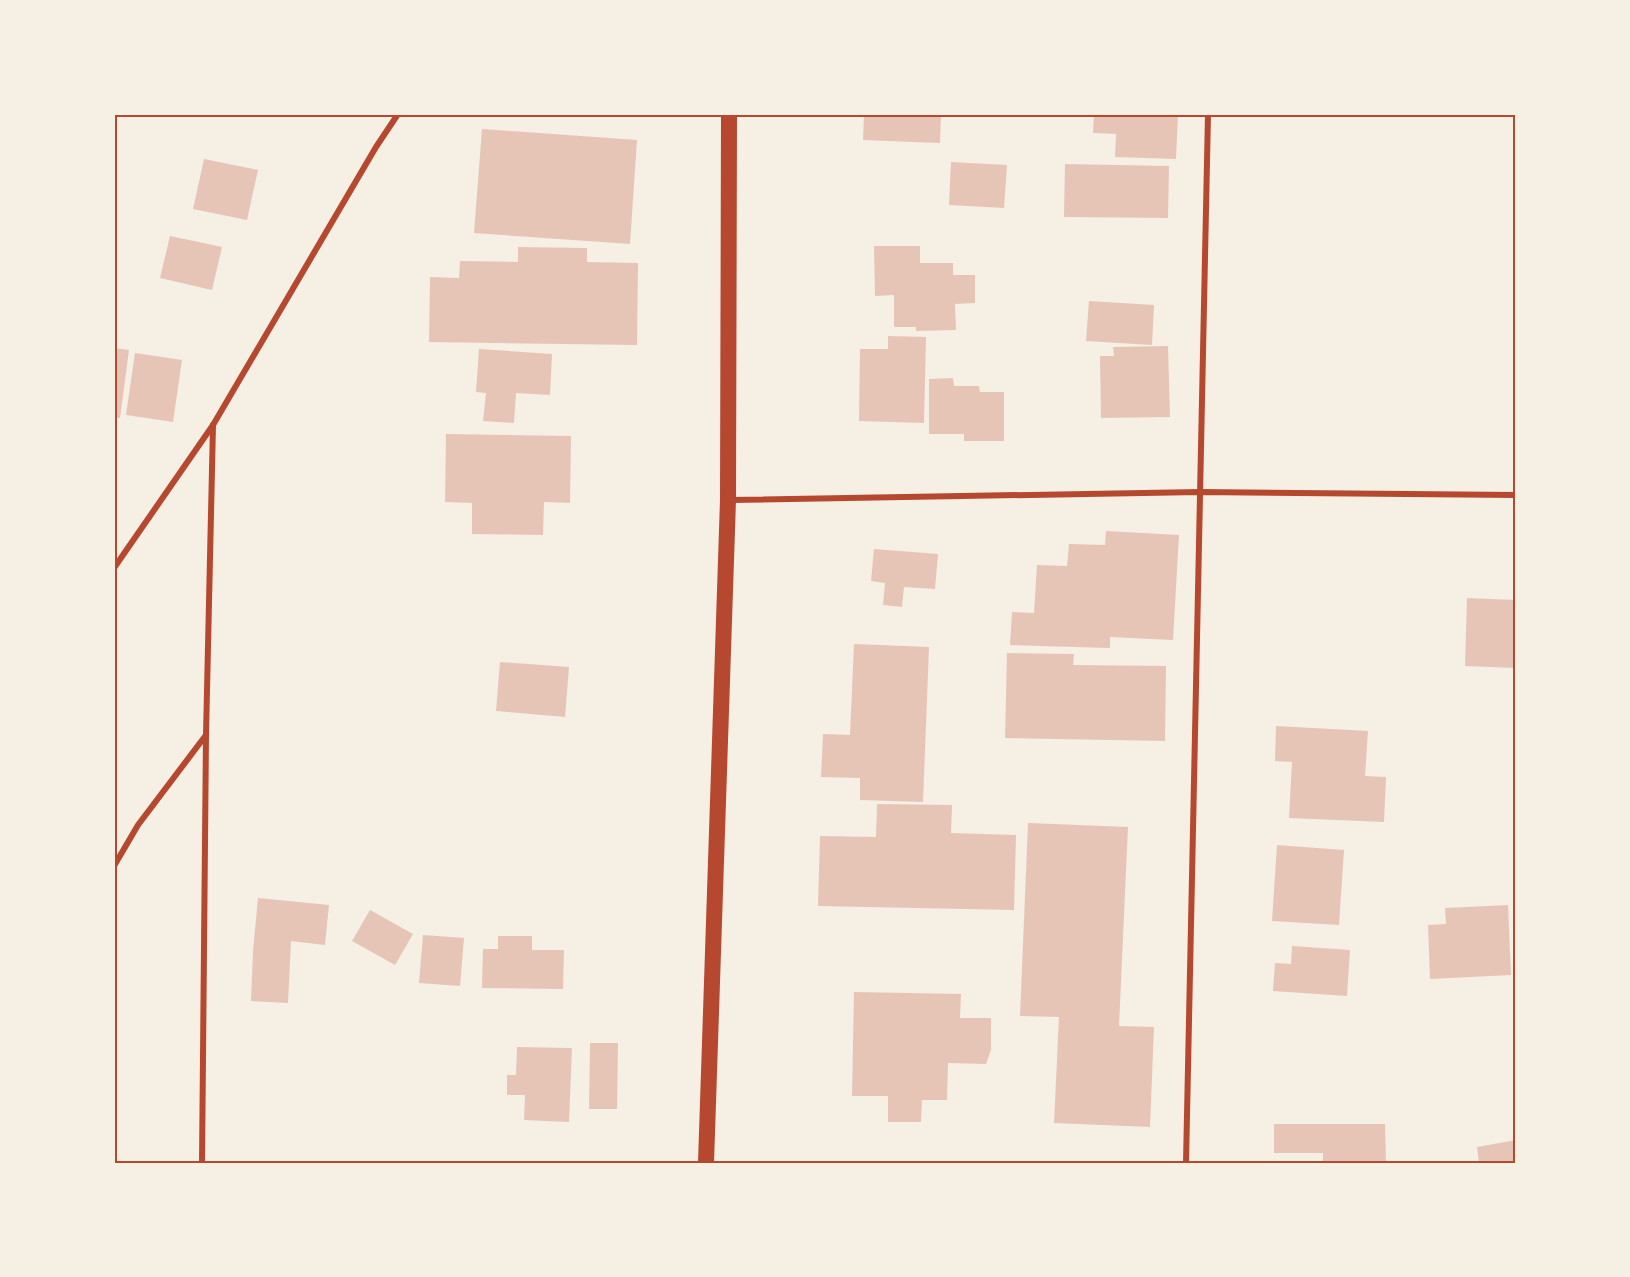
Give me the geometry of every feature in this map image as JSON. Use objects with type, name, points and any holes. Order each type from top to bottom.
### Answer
[{"type":"highway","points":[[706,1163],[728,500],[729,114]]},
{"type":"street","points":[[114,568],[213,425],[376,147],[398,114]]},
{"type":"street","points":[[1186,1163],[1208,114]]},
{"type":"street","points":[[202,1163],[206,735],[213,425]]},
{"type":"street","points":[[728,500],[1200,492],[1516,495]]},
{"type":"street","points":[[114,866],[138,825],[206,735]]},
{"type":"building","points":[[864,114],[941,114],[940,143],[863,140]]},
{"type":"building","points":[[1094,114],[1178,114],[1176,159],[1115,157],[1116,134],[1093,133]]},
{"type":"building","points":[[482,129],[637,140],[630,244],[474,233]]},
{"type":"building","points":[[204,159],[258,170],[247,220],[193,209]]},
{"type":"building","points":[[951,162],[1007,165],[1004,208],[949,205]]},
{"type":"building","points":[[1065,164],[1169,166],[1168,218],[1064,217]]},
{"type":"building","points":[[170,236],[222,247],[212,290],[160,278]]},
{"type":"building","points":[[874,246],[920,246],[920,263],[953,263],[953,275],[975,275],[975,303],[955,304],[956,330],[916,331],[916,327],[894,327],[894,295],[875,296]]},
{"type":"building","points":[[518,247],[587,248],[587,262],[638,263],[637,345],[429,342],[430,277],[459,278],[460,261],[518,262]]},
{"type":"building","points":[[1089,301],[1154,305],[1152,345],[1086,341]]},
{"type":"building","points":[[888,336],[926,337],[924,423],[859,421],[860,349],[888,349]]},
{"type":"building","points":[[1168,346],[1170,417],[1101,418],[1100,356],[1114,356],[1113,347]]},
{"type":"building","points":[[114,348],[129,350],[120,418],[114,417]]},
{"type":"building","points":[[479,349],[552,354],[550,395],[516,393],[514,423],[483,421],[486,393],[476,392]]},
{"type":"building","points":[[135,353],[182,360],[173,422],[126,415]]},
{"type":"building","points":[[953,378],[954,386],[979,386],[980,392],[1004,392],[1004,441],[964,441],[964,434],[929,434],[929,379]]},
{"type":"building","points":[[446,434],[571,436],[570,503],[544,502],[543,535],[472,534],[472,503],[445,502]]},
{"type":"building","points":[[1106,531],[1179,535],[1173,640],[1110,637],[1110,648],[1010,645],[1012,612],[1034,613],[1037,565],[1067,566],[1069,544],[1105,545]]},
{"type":"building","points":[[874,549],[938,554],[935,589],[904,587],[902,607],[883,605],[885,583],[871,581]]},
{"type":"building","points":[[1467,598],[1516,600],[1516,668],[1465,666]]},
{"type":"building","points":[[854,644],[929,647],[923,802],[860,800],[860,778],[821,777],[823,734],[850,735]]},
{"type":"building","points":[[1007,653],[1074,654],[1073,665],[1166,666],[1165,741],[1005,738]]},
{"type":"building","points":[[500,662],[569,667],[565,717],[496,711]]},
{"type":"building","points":[[1276,726],[1368,731],[1365,776],[1386,777],[1384,822],[1289,818],[1292,762],[1275,761]]},
{"type":"building","points":[[877,804],[952,805],[951,833],[1016,835],[1014,910],[818,906],[820,836],[876,837]]},
{"type":"building","points":[[1028,823],[1128,827],[1119,1026],[1154,1027],[1150,1127],[1054,1123],[1059,1017],[1020,1016]]},
{"type":"building","points":[[1277,845],[1344,850],[1339,925],[1272,921]]},
{"type":"building","points":[[258,898],[329,905],[325,945],[291,941],[288,1003],[251,1001]]},
{"type":"building","points":[[1508,905],[1511,975],[1430,979],[1428,925],[1446,924],[1445,908]]},
{"type":"building","points":[[370,910],[413,934],[395,965],[352,941]]},
{"type":"building","points":[[423,935],[464,938],[460,986],[419,983]]},
{"type":"building","points":[[498,936],[532,936],[532,950],[564,950],[563,989],[482,988],[483,949],[498,949]]},
{"type":"building","points":[[1292,946],[1350,950],[1347,996],[1273,991],[1275,963],[1291,964]]},
{"type":"building","points":[[854,992],[961,994],[960,1018],[991,1018],[991,1050],[986,1064],[948,1063],[947,1100],[922,1100],[921,1122],[888,1122],[888,1096],[852,1096]]},
{"type":"building","points":[[590,1043],[618,1043],[617,1109],[589,1109]]},
{"type":"building","points":[[517,1047],[572,1048],[569,1122],[524,1120],[525,1095],[507,1095],[507,1075],[516,1075]]},
{"type":"building","points":[[1274,1124],[1385,1124],[1386,1163],[1323,1163],[1323,1153],[1274,1153]]},
{"type":"building","points":[[1516,1140],[1516,1163],[1479,1163],[1477,1147]]}]
